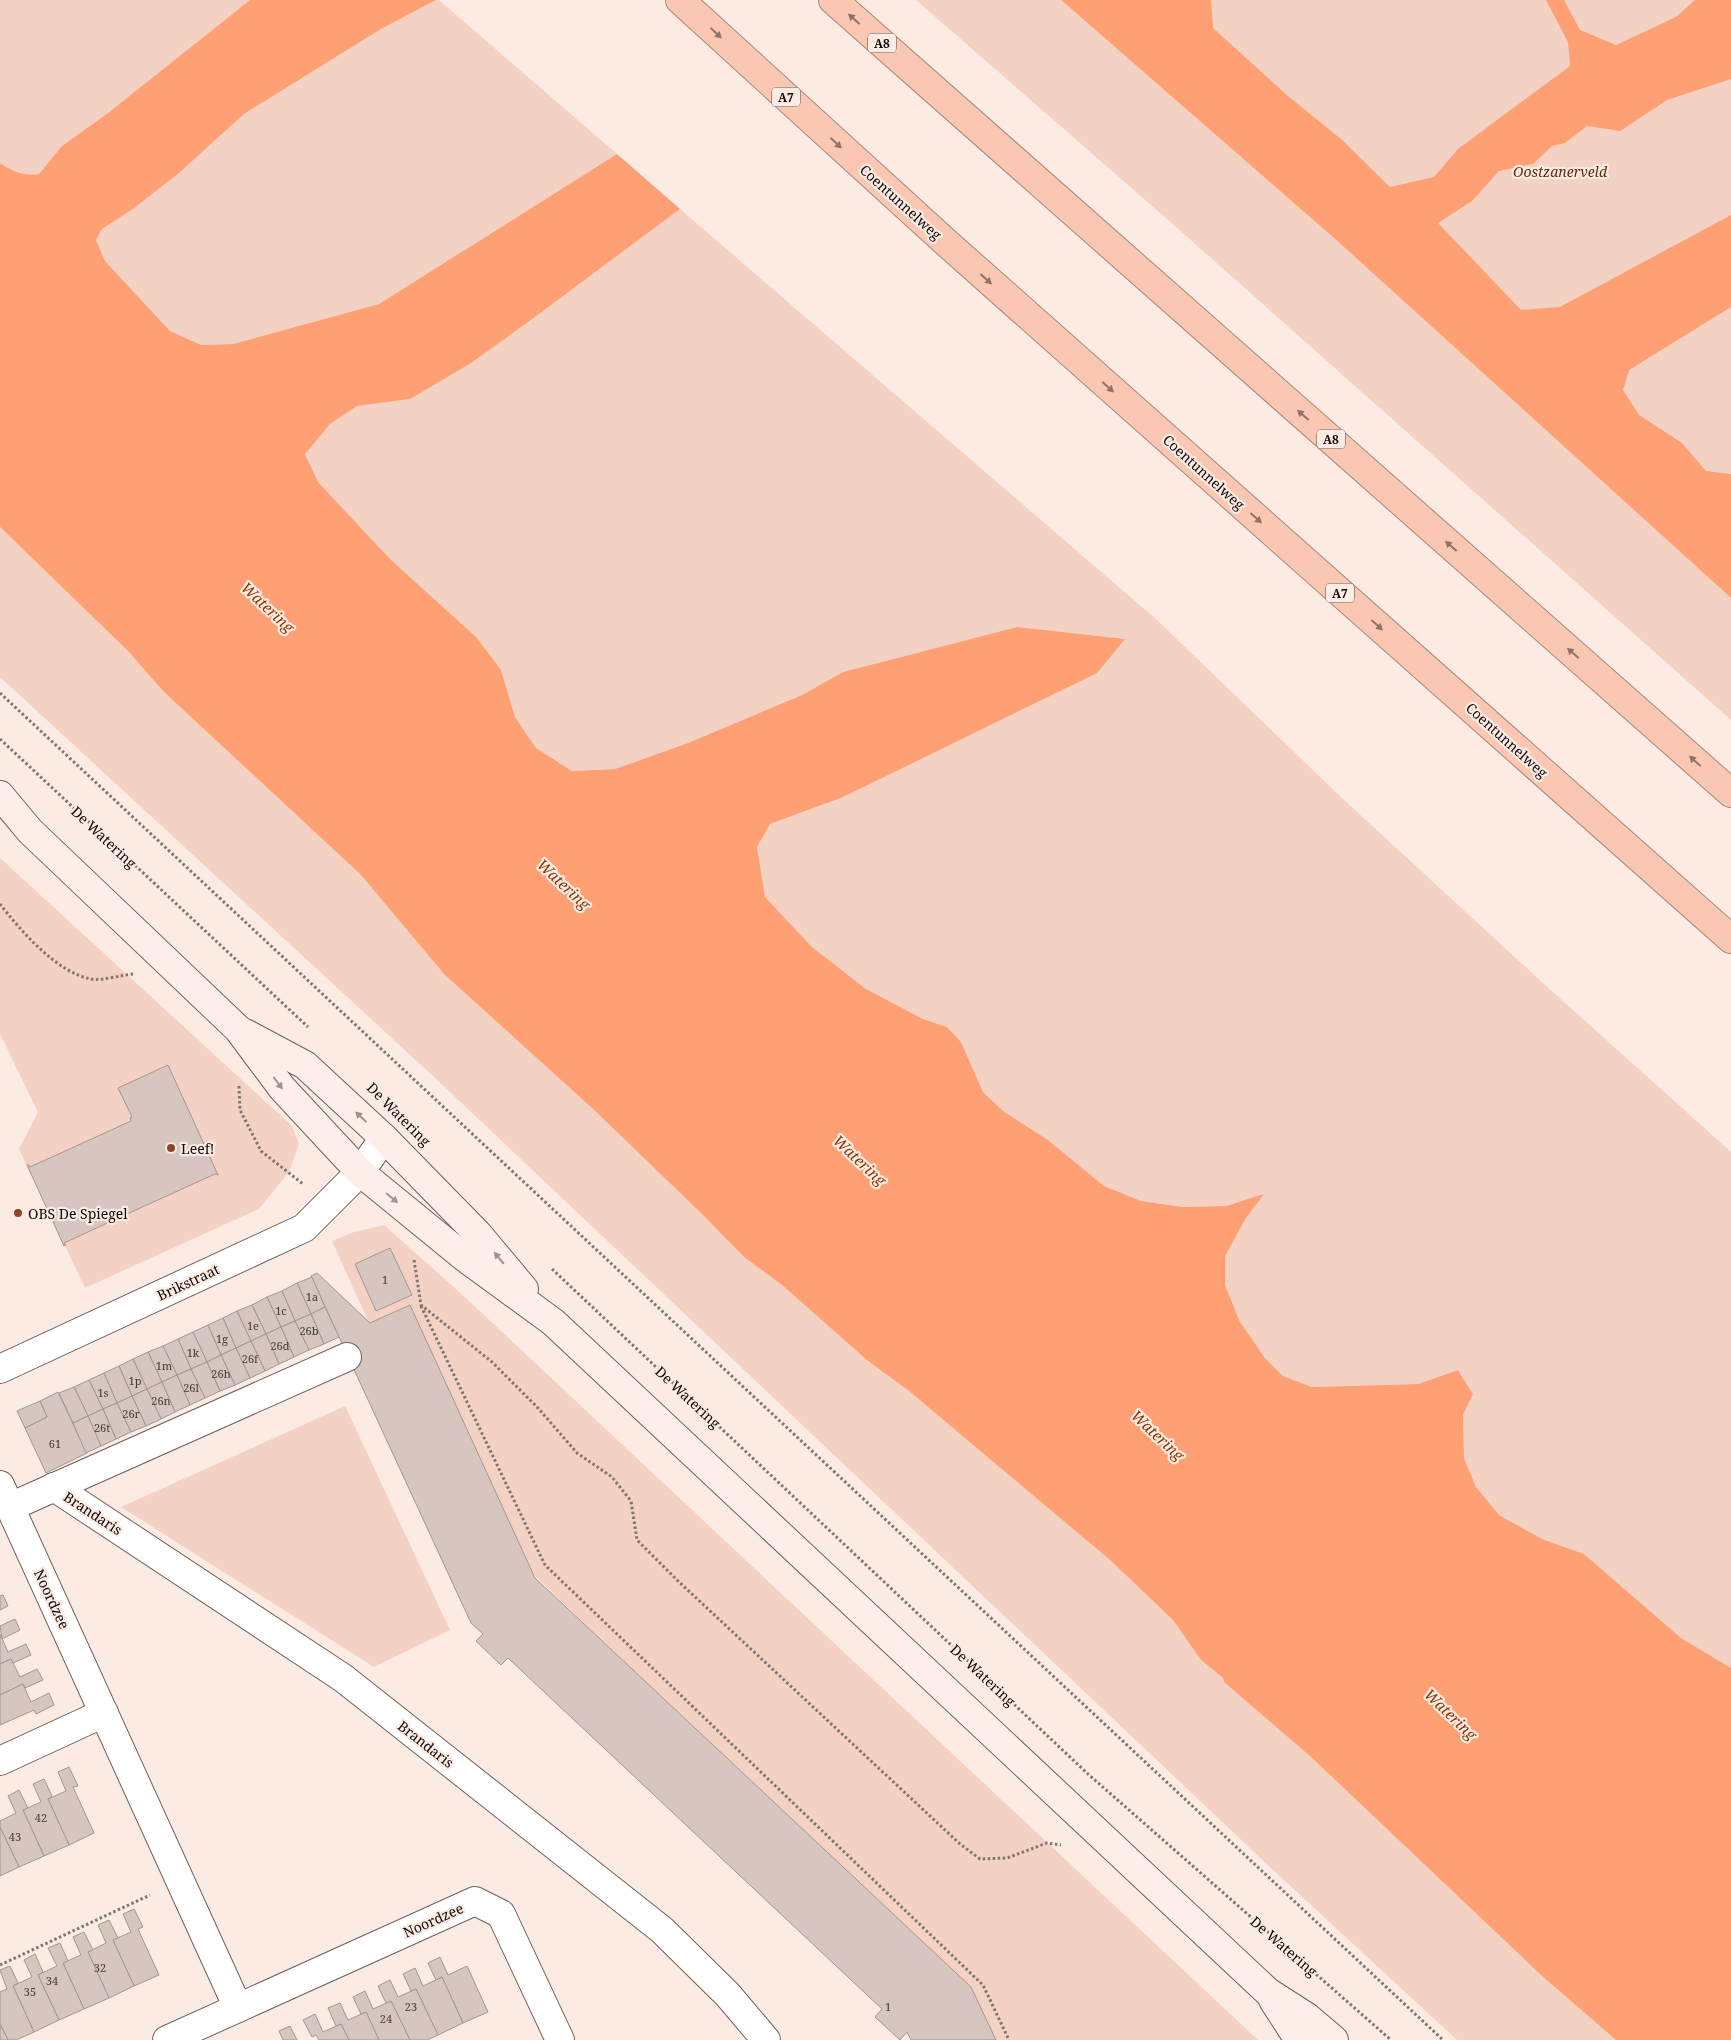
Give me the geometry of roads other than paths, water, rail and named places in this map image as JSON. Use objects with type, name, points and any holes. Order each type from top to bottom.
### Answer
[{"type":"highway","name":"Coentunnelweg","points":[[680,0],[950,246],[1731,939]]},
{"type":"highway","name":"A8","points":[[833,0],[1731,793]]},
{"type":"main road","name":"De Watering","points":[[0,795],[30,831],[238,1029],[282,1088],[360,1172],[464,1257],[553,1322]]},
{"type":"main road","name":"De Watering","points":[[0,810],[30,831]]},
{"type":"main road","name":"De Watering","points":[[238,1029],[305,1065],[384,1138],[478,1234],[553,1322],[1268,1992],[1307,2017],[1334,2040]]},
{"type":"main road","name":"De Watering","points":[[1268,1992],[1301,2040]]},
{"type":"street","name":"Brikstraat","points":[[0,1369],[304,1228],[360,1172],[384,1138]]},
{"type":"street","name":"Brandaris","points":[[5,1496],[54,1487],[347,1357]]},
{"type":"street","name":"Brandaris","points":[[54,1487],[343,1678],[662,1930],[728,1995],[766,2040]]},
{"type":"street","name":"Noordzee","points":[[5,1496],[238,2008]]},
{"type":"street","points":[[0,1761],[104,1713]]},
{"type":"street","name":"Noordzee","points":[[166,2040],[475,1901],[501,1914],[560,2040]]},
{"type":"water","name":"Watering","points":[[250,0],[436,0],[381,29],[244,114],[179,173],[133,209],[102,229],[96,240],[105,261],[170,331],[201,345],[233,344],[379,304],[617,154],[680,209],[471,363],[410,399],[357,406],[330,424],[305,454],[318,482],[391,560],[477,638],[501,670],[515,717],[536,748],[572,771],[615,769],[688,743],[802,695],[843,672],[1017,627],[1125,639],[1097,673],[841,798],[770,824],[757,847],[765,897],[812,947],[866,989],[923,1019],[947,1027],[961,1042],[983,1092],[1003,1111],[1048,1140],[1104,1186],[1141,1201],[1183,1207],[1226,1206],[1264,1194],[1246,1218],[1225,1256],[1225,1285],[1240,1322],[1265,1358],[1283,1376],[1312,1387],[1418,1384],[1458,1370],[1473,1394],[1463,1415],[1464,1458],[1476,1487],[1499,1515],[1542,1539],[1584,1554],[1681,1638],[1731,1668],[1731,2040],[1616,2040],[1542,1976],[1311,1757],[1201,1660],[1173,1620],[1110,1560],[909,1391],[868,1361],[782,1285],[744,1257],[593,1109],[444,974],[361,875],[164,692],[128,651],[0,527],[0,163],[19,173],[39,174],[62,146],[108,113]]},
{"type":"water","points":[[1061,0],[1211,0],[1213,28],[1288,96],[1341,139],[1390,187],[1434,177],[1458,149],[1570,66],[1568,42],[1546,0],[1564,0],[1580,30],[1616,45],[1676,17],[1695,0],[1731,0],[1731,79],[1667,100],[1620,131],[1587,126],[1565,143],[1552,146],[1533,164],[1499,171],[1472,201],[1438,223],[1521,310],[1560,307],[1731,215],[1731,307],[1629,370],[1623,390],[1639,415],[1682,443],[1706,471],[1731,474],[1731,598],[1334,238]]},
{"type":"place","name":"Leef!","points":[[171,1148]]},
{"type":"place","name":"OBS De Spiegel","points":[[18,1213]]},
{"type":"park label","name":"Oostzanerveld","points":[[1560,171]]}]
